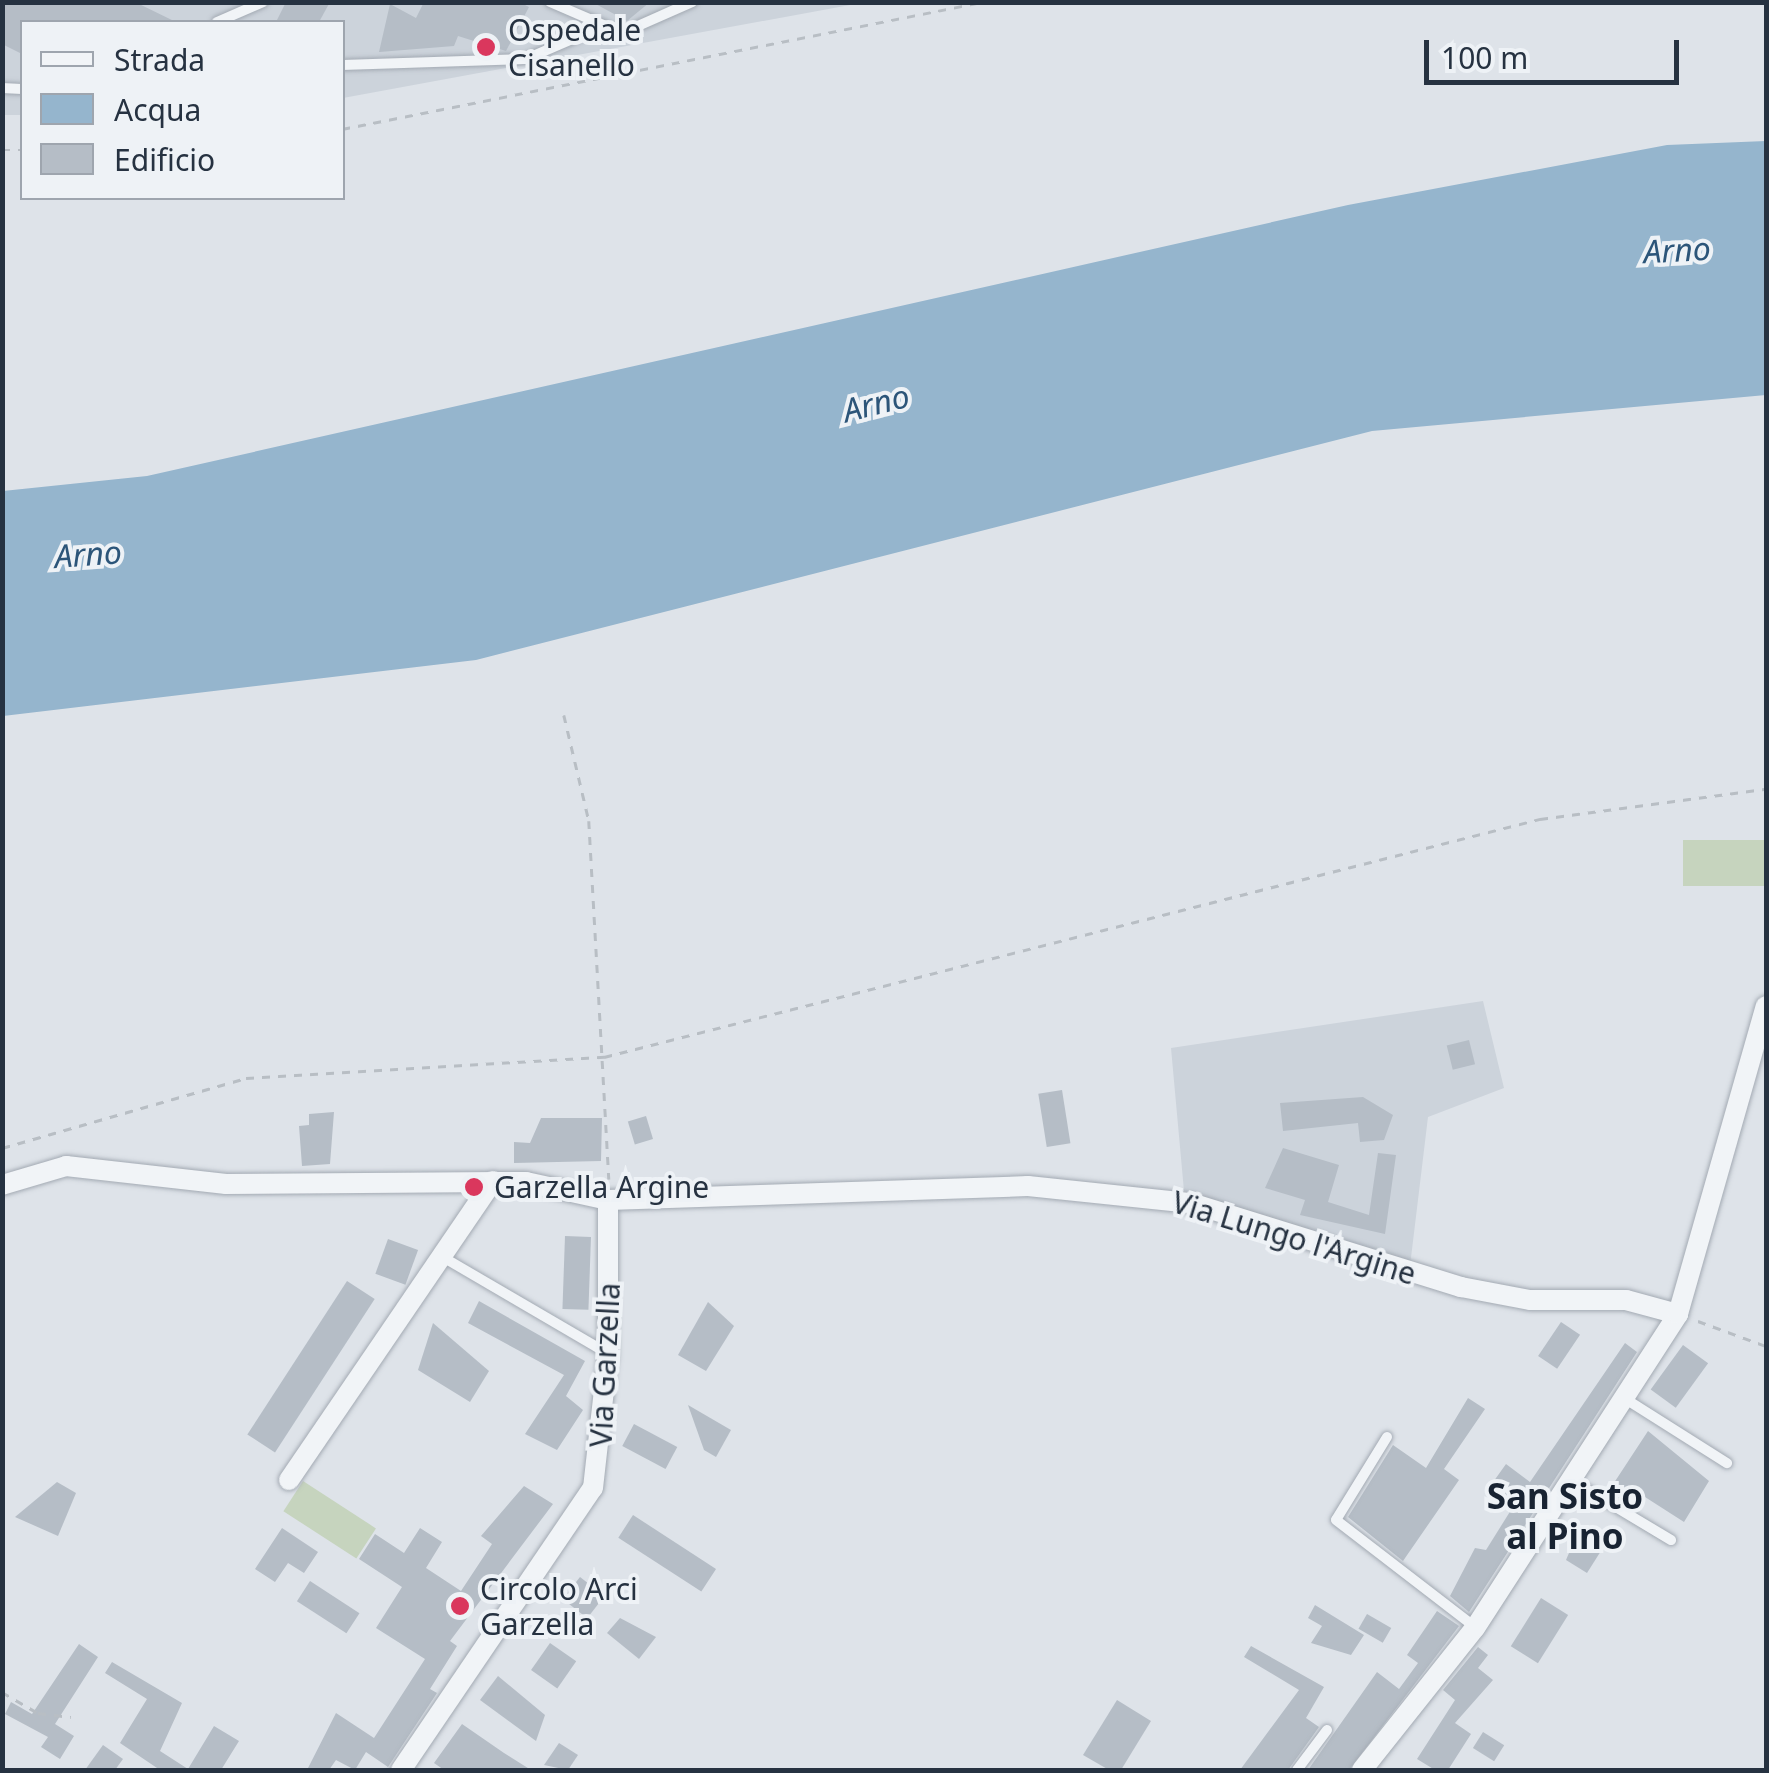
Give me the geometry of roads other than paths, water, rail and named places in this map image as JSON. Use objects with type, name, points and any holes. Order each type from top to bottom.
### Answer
[{"type":"street","points":[[1362,1770],[1475,1628],[1678,1314],[1766,1006]]},
{"type":"street","name":"Via Lungo l'Argine","points":[[2,1186],[66,1166],[226,1184],[494,1181],[608,1200],[1028,1186],[1148,1195],[1461,1287],[1530,1300],[1626,1300],[1678,1314]]},
{"type":"street","points":[[289,1480],[494,1181]]},
{"type":"street","name":"Via Garzella","points":[[401,1770],[593,1488],[608,1354],[608,1200]]},
{"type":"lane","points":[[222,20],[263,2]]},
{"type":"lane","points":[[550,2],[600,28],[640,31],[692,2]]},
{"type":"lane","points":[[345,65],[526,59],[600,28]]},
{"type":"lane","points":[[440,1255],[608,1354]]},
{"type":"lane","points":[[1623,1398],[1727,1463]]},
{"type":"lane","points":[[1386,1436],[1336,1520],[1475,1628]]},
{"type":"lane","points":[[1568,1479],[1671,1540]]},
{"type":"lane","points":[[1297,1770],[1327,1730]]},
{"type":"water","name":"Arno","points":[[1766,141],[1766,395],[1372,431],[476,660],[3,716],[3,491],[147,476],[1348,205],[1667,145]]},
{"type":"place","name":"Ospedale Cisanello","points":[[486,47]]},
{"type":"place","name":"Garzella Argine","points":[[474,1187]]},
{"type":"place","name":"Circolo Arci Garzella","points":[[460,1606]]},
{"type":"district","name":"San Sisto al Pino","points":[[1565,1516]]}]
